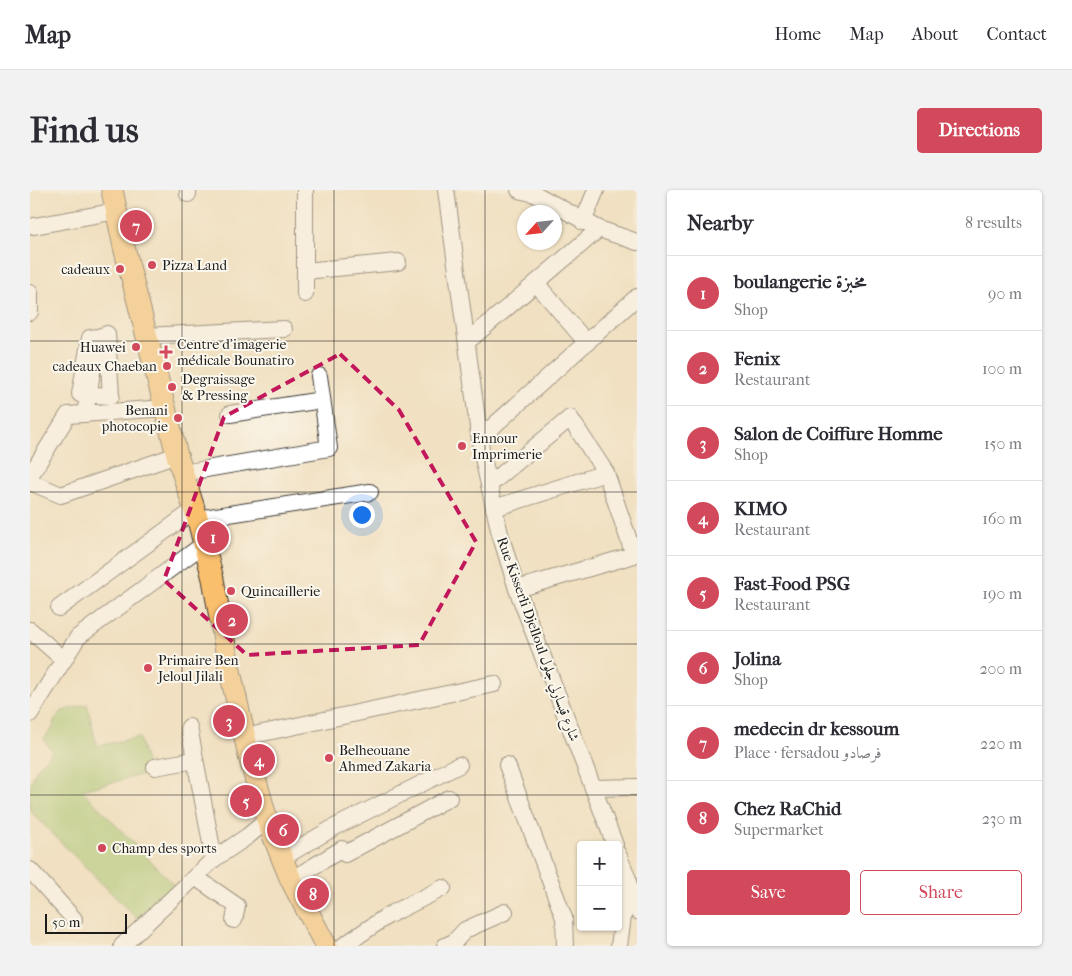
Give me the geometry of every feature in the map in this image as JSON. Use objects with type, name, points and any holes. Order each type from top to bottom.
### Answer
[{"type":"main road","points":[[115,200],[146,336],[213,579],[223,639],[244,737],[267,820],[291,880],[319,941]]},
{"type":"street","points":[[305,190],[305,294]]},
{"type":"street","name":"Rue Kisserli Djelloul شارع قيسارلي جلول","points":[[448,190],[480,438],[500,534],[517,589],[613,841]]},
{"type":"street","points":[[519,190],[535,194],[582,222],[637,242]]},
{"type":"street","points":[[582,222],[596,190]]},
{"type":"street","points":[[34,226],[115,200]]},
{"type":"street","points":[[467,342],[598,229]]},
{"type":"street","points":[[305,271],[398,262]]},
{"type":"street","points":[[536,283],[587,343]]},
{"type":"street","points":[[30,294],[30,312]]},
{"type":"street","points":[[480,438],[637,297]]},
{"type":"street","points":[[146,336],[284,329]]},
{"type":"street","points":[[85,414],[88,395],[98,337],[107,334],[111,396],[88,395]]},
{"type":"street","points":[[30,476],[68,415],[80,338]]},
{"type":"street","points":[[30,482],[61,495],[180,464],[329,448],[319,376]]},
{"type":"street","points":[[230,414],[322,400]]},
{"type":"street","points":[[68,415],[165,408]]},
{"type":"street","points":[[489,485],[570,418],[606,473],[634,555],[517,589]]},
{"type":"street","points":[[494,508],[606,473]]},
{"type":"street","points":[[59,608],[196,514],[370,492]]},
{"type":"street","points":[[30,714],[78,637],[204,544]]},
{"type":"street","points":[[30,630],[64,660]]},
{"type":"street","points":[[244,737],[494,684]]},
{"type":"street","points":[[189,727],[214,859]]},
{"type":"street","points":[[155,768],[195,760]]},
{"type":"street","points":[[507,764],[564,918],[565,946]]},
{"type":"street","points":[[282,858],[333,828],[459,765]]},
{"type":"street","points":[[593,788],[637,787]]},
{"type":"street","points":[[291,880],[342,849],[345,854],[449,798]]},
{"type":"street","points":[[122,946],[214,859],[248,836],[267,820]]},
{"type":"street","points":[[622,860],[630,872],[637,911]]},
{"type":"street","points":[[30,870],[74,919]]},
{"type":"street","points":[[619,946],[630,872]]},
{"type":"street","points":[[194,877],[237,906],[234,920]]},
{"type":"street","points":[[342,946],[387,916],[442,888]]},
{"type":"street","points":[[452,945],[465,930],[505,912]]},
{"type":"highlighted area","points":[[340,354],[399,410],[476,542],[419,645],[247,655],[164,580],[224,417]]},
{"type":"green space","name":"Champ des sports","points":[[87,704],[97,746],[139,737],[149,773],[82,790],[174,885],[137,919],[30,811],[30,791],[35,772],[52,751],[44,739],[54,726],[53,722],[62,711]]},
{"type":"place","name":"medecin dr kessoum","points":[[136,226]]},
{"type":"place","name":"Pizza Land","points":[[152,265]]},
{"type":"place","name":"cadeaux","points":[[120,269]]},
{"type":"place","name":"Huawei","points":[[136,347]]},
{"type":"place","name":"Centre d'imagerie médicale Bounatiro","points":[[166,352]]},
{"type":"place","name":"cadeaux Chaeban","points":[[167,366]]},
{"type":"place","name":"Degraissage & Pressing","points":[[172,387]]},
{"type":"place","name":"Benani photocopie","points":[[178,418]]},
{"type":"place","name":"Ennour Imprimerie","points":[[462,446]]},
{"type":"place","name":"boulangerie مخبزة","points":[[213,537]]},
{"type":"place","name":"Quincaillerie","points":[[231,591]]},
{"type":"place","name":"Fenix","points":[[232,620]]},
{"type":"place","name":"Primaire Ben Jeloul Jilali","points":[[148,668]]},
{"type":"place","name":"Salon de Coiffure Homme","points":[[229,721]]},
{"type":"place","name":"Belheouane Ahmed Zakaria","points":[[329,758]]},
{"type":"place","name":"KIMO","points":[[259,760]]},
{"type":"place","name":"Fast-Food PSG","points":[[246,801]]},
{"type":"place","name":"Jolina","points":[[283,830]]},
{"type":"place","name":"Champ des sports","points":[[102,848]]},
{"type":"place","name":"Chez RaChid","points":[[313,894]]}]
